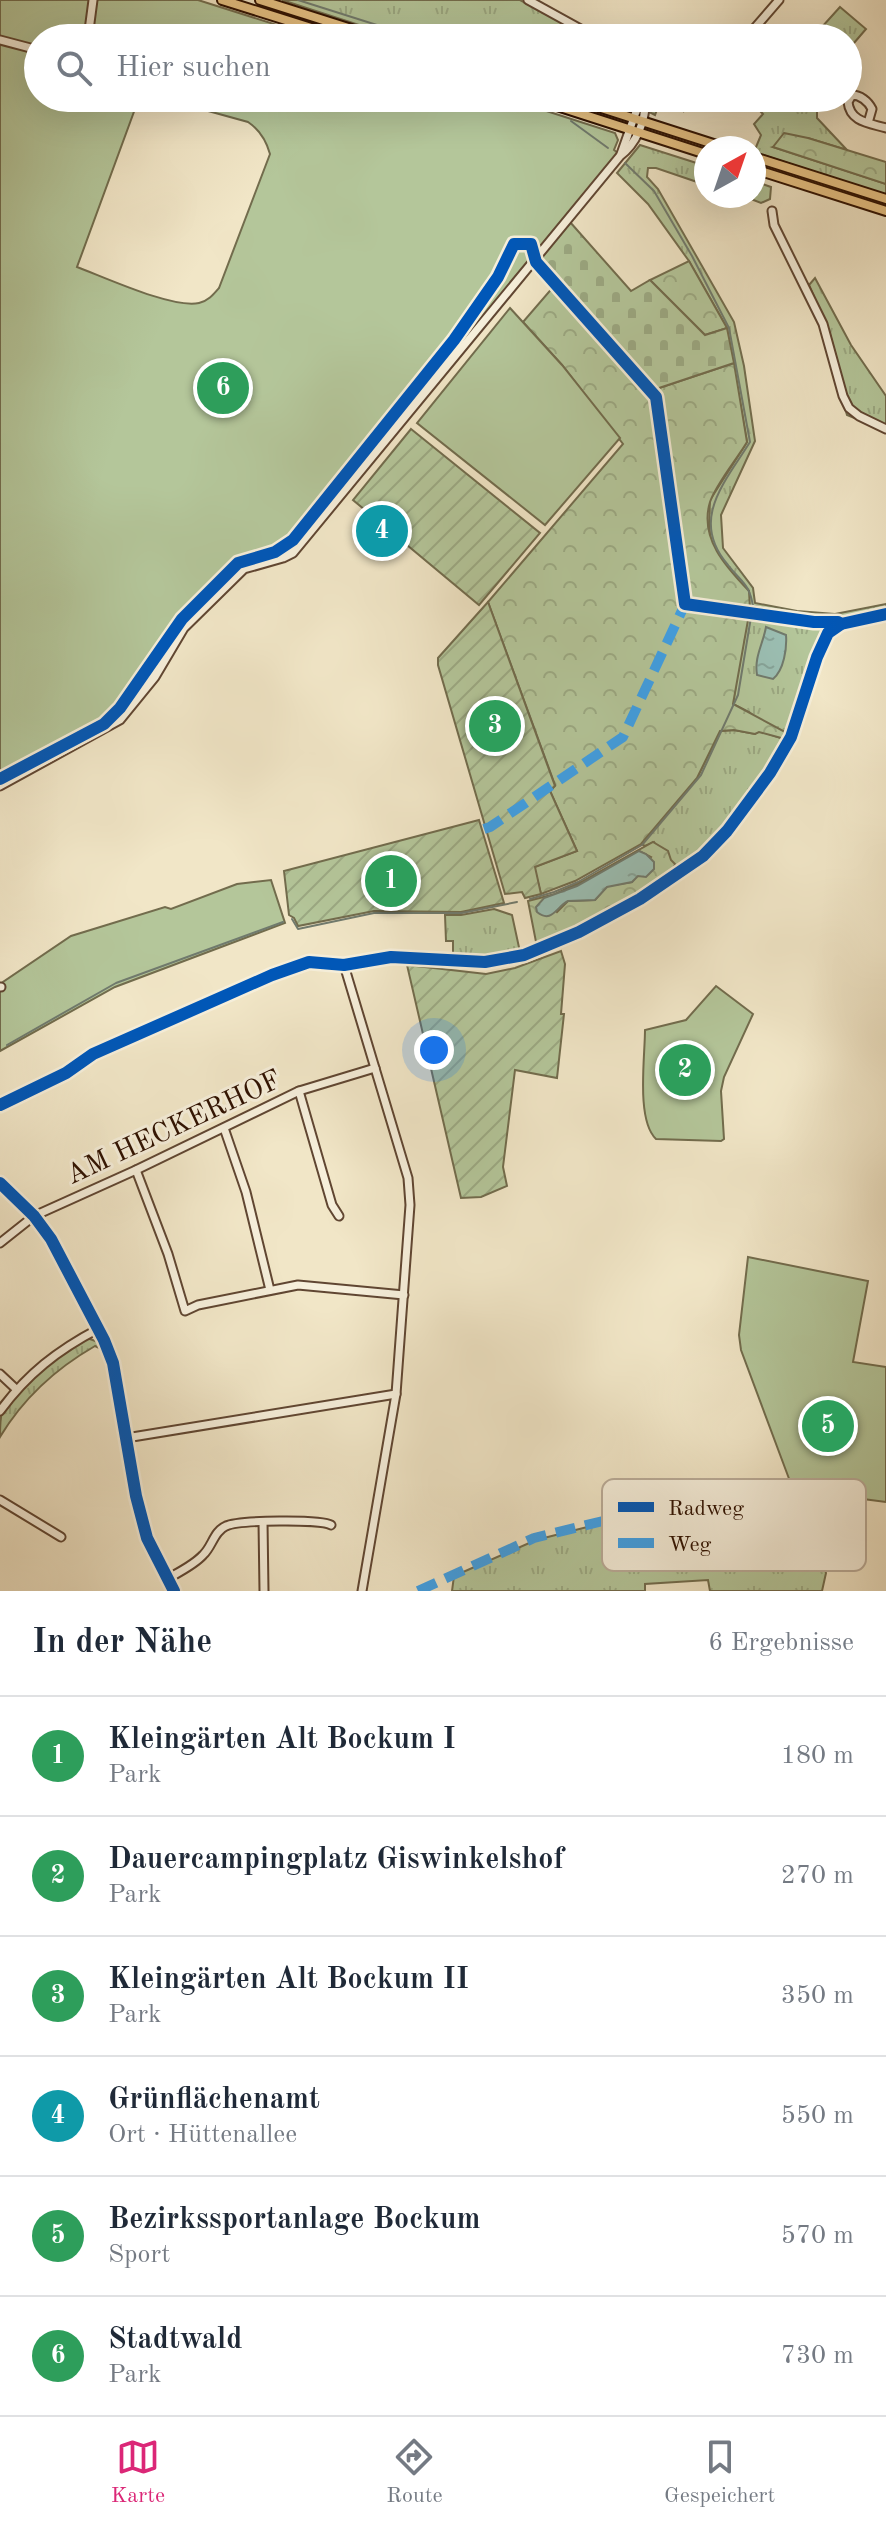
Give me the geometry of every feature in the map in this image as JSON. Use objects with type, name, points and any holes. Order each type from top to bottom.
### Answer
[{"type":"main road","points":[[222,0],[298,24]]},
{"type":"main road","points":[[260,0],[336,24]]},
{"type":"main road","points":[[575,112],[694,150]]},
{"type":"main road","points":[[613,112],[694,138]]},
{"type":"main road","points":[[766,161],[886,199]]},
{"type":"main road","points":[[766,173],[886,211]]},
{"type":"street","points":[[90,24],[93,0]]},
{"type":"street","points":[[528,0],[572,24]]},
{"type":"street","points":[[758,24],[779,0]]},
{"type":"street","points":[[0,40],[24,46]]},
{"type":"street","points":[[0,786],[120,720],[155,677],[184,628],[244,569],[293,553],[620,156],[631,147],[641,112]]},
{"type":"street","points":[[868,123],[886,128]]},
{"type":"street","points":[[772,211],[774,225],[805,282],[823,324],[849,408],[886,429]]},
{"type":"street","points":[[0,1105],[66,1073],[93,1054],[272,975],[309,962],[344,965],[391,957],[485,962],[524,955],[560,941],[640,899],[703,856],[727,831],[770,773],[791,737],[828,633],[841,624],[886,614]]},
{"type":"street","points":[[344,965],[408,1178],[410,1205],[396,1394],[362,1591]]},
{"type":"street","name":"AM HECKERHOF","points":[[0,1243],[34,1216],[299,1091],[375,1068]]},
{"type":"street","points":[[299,1091],[332,1205],[339,1216]]},
{"type":"street","points":[[224,1128],[246,1192],[270,1290]]},
{"type":"street","points":[[136,1170],[168,1254],[185,1311],[198,1305],[298,1285],[404,1295]]},
{"type":"street","points":[[0,1183],[34,1216],[51,1239],[113,1363],[136,1496],[147,1538],[174,1591]]},
{"type":"street","points":[[0,1411],[16,1389],[56,1352],[98,1329]]},
{"type":"street","points":[[0,1374],[16,1389]]},
{"type":"street","points":[[126,1438],[396,1394]]},
{"type":"street","points":[[0,1500],[61,1537]]},
{"type":"street","points":[[167,1579],[200,1559],[225,1526],[263,1522],[325,1522],[331,1525]]},
{"type":"street","points":[[263,1522],[264,1591]]},
{"type":"green space","points":[[0,0],[198,0],[274,24],[24,24],[24,112],[134,112],[77,267],[173,301],[199,303],[219,288],[270,154],[262,136],[248,122],[212,112],[550,112],[615,133],[618,140],[614,150],[618,153],[287,555],[253,560],[244,565],[179,629],[156,669],[117,710],[89,731],[0,776]]},
{"type":"green space","points":[[282,0],[520,0],[565,24],[356,24]]},
{"type":"green space","points":[[840,7],[860,24],[825,24]]},
{"type":"green space","points":[[761,112],[817,112],[817,118],[847,150],[808,138],[773,147],[886,184],[886,195],[766,156],[766,136],[761,136],[754,124],[763,114]]},
{"type":"green space","points":[[784,133],[886,162],[886,184],[773,147]]},
{"type":"green space","points":[[640,145],[694,162],[694,181],[656,168],[648,168],[647,177],[658,189],[734,322],[755,441],[721,515],[723,548],[753,588],[755,603],[835,614],[886,604],[886,609],[830,621],[812,662],[789,732],[764,779],[714,842],[672,874],[654,842],[645,846],[641,844],[697,778],[720,731],[755,734],[759,731],[784,739],[749,712],[733,704],[749,591],[727,568],[711,543],[709,524],[710,500],[747,442],[727,328],[689,261],[648,204],[617,173]]},
{"type":"green space","points":[[766,185],[771,187],[770,199],[766,201]]},
{"type":"green space","points":[[570,222],[631,291],[650,280],[705,335],[727,328],[734,363],[653,390],[541,263],[541,256]]},
{"type":"green space","points":[[689,261],[727,328],[705,335],[650,280]]},
{"type":"green space","points":[[815,278],[851,345],[886,396],[886,431],[847,415],[840,391],[845,390],[830,334],[809,285]]},
{"type":"green space","points":[[554,286],[654,398],[651,409],[661,414],[660,398],[653,390],[734,363],[747,442],[717,487],[708,515],[711,540],[724,562],[749,591],[750,609],[733,704],[787,733],[785,739],[759,732],[720,731],[697,778],[641,844],[575,881],[541,894],[534,867],[577,851],[550,791],[555,785],[488,602],[623,444],[562,365],[523,322]]},
{"type":"green space","points":[[510,308],[562,365],[620,438],[545,525],[417,423]]},
{"type":"green space","points":[[411,429],[540,533],[479,605],[353,500]]},
{"type":"green space","points":[[488,602],[555,786],[550,791],[577,851],[535,867],[541,894],[525,898],[522,892],[505,894],[438,665],[438,658]]},
{"type":"green space","points":[[479,820],[504,903],[461,912],[374,911],[298,926],[289,915],[284,871]]},
{"type":"green space","points":[[653,842],[668,851],[675,864],[672,874],[631,901],[561,938],[537,947],[528,901],[555,894]],"holes":[[[639,851],[651,857],[632,882],[607,886],[595,900],[568,901],[557,912],[544,898],[577,886]]]},
{"type":"green space","points":[[271,880],[285,923],[115,987],[0,1051],[0,984],[71,936],[165,907],[171,909],[237,884]]},
{"type":"green space","points":[[494,909],[512,915],[520,952],[484,959],[453,958],[453,941],[446,941],[445,915]]},
{"type":"green space","points":[[561,951],[565,964],[561,1014],[564,1014],[557,1078],[515,1070],[503,1167],[507,1186],[481,1197],[461,1198],[407,965],[486,974],[515,968]]},
{"type":"green space","points":[[716,986],[753,1014],[724,1077],[721,1091],[724,1139],[656,1139],[646,1118],[644,1103],[645,1030],[686,1020]]},
{"type":"green space","points":[[748,1257],[868,1281],[853,1362],[886,1367],[886,1502],[866,1499],[866,1479],[789,1479],[741,1350],[739,1335]]},
{"type":"green space","points":[[87,1338],[101,1343],[101,1349],[95,1346],[54,1374],[19,1409],[0,1437],[2,1412],[18,1388],[39,1369]]},
{"type":"green space","points":[[602,1523],[602,1571],[826,1573],[822,1591],[710,1591],[708,1580],[645,1584],[645,1591],[452,1591],[454,1576],[536,1540]]},
{"type":"water","points":[[766,627],[786,635],[784,658],[773,679],[757,675],[756,668]]},
{"type":"water","points":[[639,851],[654,862],[654,869],[646,877],[638,876],[632,882],[607,887],[595,900],[568,901],[550,915],[537,912],[536,907],[544,898],[577,886]]},
{"type":"waterway","points":[[298,0],[374,24]]},
{"type":"waterway","points":[[571,121],[608,148]]},
{"type":"waterway","points":[[625,163],[654,191],[729,328],[750,442],[715,502],[711,532],[717,548],[747,588],[753,606],[829,619],[886,608]]},
{"type":"waterway","points":[[530,899],[578,882],[642,845],[701,775],[738,695],[751,617]]},
{"type":"waterway","points":[[292,919],[298,929],[374,913],[462,913],[517,902]]},
{"type":"waterway","points":[[7,1045],[116,983],[283,922]]},
{"type":"marked path","points":[[484,829],[623,737],[685,604],[684,596]]},
{"type":"marked path","points":[[418,1591],[534,1538],[602,1521]]},
{"type":"cycle path","points":[[0,779],[104,724],[120,708],[182,619],[238,563],[275,552],[293,540],[454,340],[498,277],[514,244],[531,244],[536,262],[656,397],[685,604],[841,624]]},
{"type":"cycle path","points":[[0,1105],[66,1073],[93,1054],[272,975],[309,962],[344,965],[391,957],[485,962],[524,955],[579,932],[640,899],[703,856],[727,831],[770,773],[791,737],[828,633],[841,624],[886,614]]},
{"type":"cycle path","points":[[0,1183],[34,1216],[51,1239],[104,1340],[113,1363],[136,1496],[147,1538],[174,1591]]},
{"type":"place","name":"Stadtwald","points":[[223,388]]},
{"type":"place","name":"Grünflächenamt","points":[[382,531]]},
{"type":"place","name":"Kleingärten Alt Bockum II","points":[[495,726]]},
{"type":"place","name":"Kleingärten Alt Bockum I","points":[[391,881]]},
{"type":"place","name":"Dauercampingplatz Giswinkelshof","points":[[685,1070]]},
{"type":"place","name":"Bezirkssportanlage Bockum","points":[[828,1426]]}]
